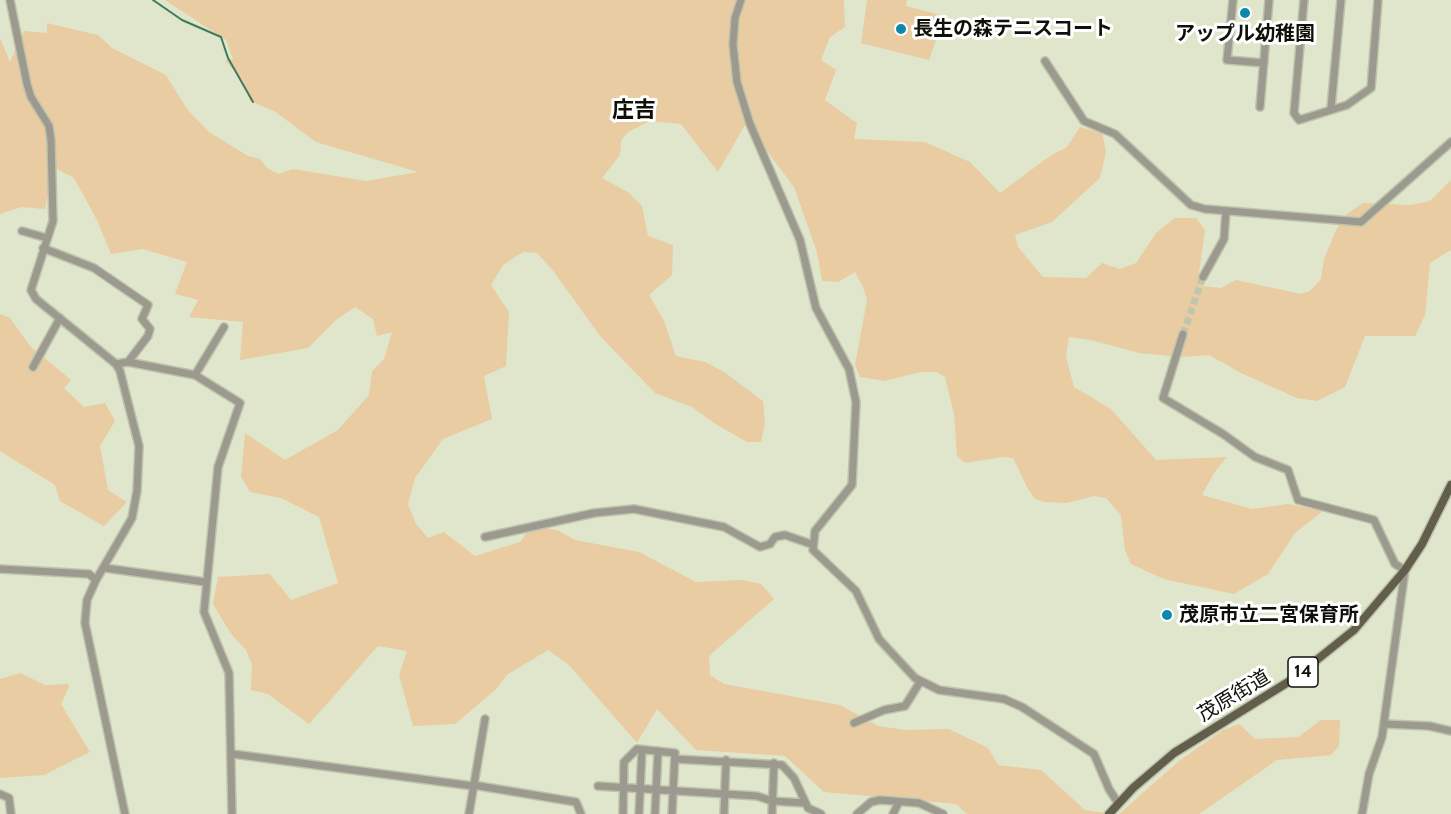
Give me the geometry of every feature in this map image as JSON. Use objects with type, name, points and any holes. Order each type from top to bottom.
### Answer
[{"type":"main road","name":"茂原街道","points":[[1109,814],[1118,803],[1174,753],[1293,679],[1324,656],[1369,615],[1405,570],[1422,544],[1451,484]]},
{"type":"street","points":[[10,0],[27,84],[49,126],[51,140],[50,183],[53,213],[31,290],[36,299],[116,364],[136,434],[138,470],[132,518],[96,580],[85,612],[86,637],[125,814]]},
{"type":"street","points":[[741,0],[735,18],[733,45],[737,82],[750,124],[800,240],[816,308],[849,369],[856,402],[852,485],[837,507],[821,521],[811,544],[817,556],[856,591],[874,632],[920,682],[939,690],[1004,699],[1022,707],[1094,754],[1118,803]]},
{"type":"street","points":[[1233,0],[1227,60],[1264,63]]},
{"type":"street","points":[[1260,106],[1269,0]]},
{"type":"street","points":[[1304,0],[1294,113],[1299,120],[1331,108],[1347,105],[1371,88],[1378,0]]},
{"type":"street","points":[[1331,108],[1341,0]]},
{"type":"street","points":[[1045,60],[1084,121],[1115,134],[1191,205],[1226,211],[1361,222],[1451,142]]},
{"type":"street","points":[[1203,277],[1224,239],[1226,211]]},
{"type":"street","points":[[22,231],[47,238]]},
{"type":"street","points":[[43,248],[94,268],[148,305],[142,319],[150,329],[148,336],[128,362]]},
{"type":"street","points":[[33,367],[60,318]]},
{"type":"street","points":[[195,375],[224,327]]},
{"type":"street","points":[[1184,333],[1163,398],[1223,434],[1248,453],[1288,470],[1298,500],[1374,520],[1395,564],[1405,570],[1385,724],[1369,774],[1362,814]]},
{"type":"street","points":[[116,364],[128,362],[195,375],[240,403],[218,467],[216,513],[205,582],[204,612],[229,673],[233,754],[232,814]]},
{"type":"street","points":[[485,537],[594,513],[634,509],[724,527],[760,547],[770,544],[776,537],[785,535],[811,544]]},
{"type":"street","points":[[105,568],[205,582]]},
{"type":"street","points":[[0,569],[88,574],[96,580]]},
{"type":"street","points":[[854,723],[884,710],[905,706],[920,682]]},
{"type":"street","points":[[469,814],[485,719]]},
{"type":"street","points":[[1385,724],[1429,726],[1451,731]]},
{"type":"street","points":[[623,814],[624,762],[637,749],[675,753],[672,814]]},
{"type":"street","points":[[639,814],[642,750]]},
{"type":"street","points":[[655,814],[658,751]]},
{"type":"street","points":[[233,754],[473,785],[576,802],[582,814]]},
{"type":"street","points":[[675,759],[726,760],[782,765],[791,773],[805,803],[821,814]]},
{"type":"street","points":[[724,814],[726,760]]},
{"type":"street","points":[[772,814],[774,763]]},
{"type":"street","points":[[598,786],[757,796],[772,801],[805,803]]},
{"type":"street","points":[[0,794],[9,798],[11,814]]},
{"type":"street","points":[[857,814],[871,802],[919,804],[943,814]]},
{"type":"street","points":[[893,814],[899,802]]},
{"type":"shaded area","points":[[165,0],[844,0],[845,27],[830,37],[821,60],[836,70],[825,100],[857,123],[854,139],[925,142],[970,162],[1000,193],[1050,156],[1067,147],[1080,127],[1102,133],[1106,151],[1100,178],[1052,222],[1015,235],[1018,247],[1043,277],[1086,278],[1102,263],[1120,269],[1136,263],[1156,233],[1175,218],[1196,218],[1205,230],[1198,280],[1202,286],[1221,288],[1236,280],[1301,294],[1310,291],[1321,279],[1324,259],[1337,228],[1347,214],[1363,203],[1410,205],[1430,201],[1451,180],[1451,250],[1430,263],[1425,315],[1415,336],[1365,336],[1345,387],[1317,401],[1297,398],[1241,373],[1209,355],[1181,357],[1139,353],[1091,340],[1069,337],[1066,357],[1074,387],[1111,409],[1156,460],[1227,457],[1214,473],[1202,495],[1252,509],[1288,504],[1323,511],[1295,533],[1268,574],[1234,594],[1164,579],[1131,564],[1125,550],[1121,515],[1106,498],[1094,496],[1066,503],[1045,502],[1035,499],[1013,458],[1003,457],[965,463],[957,456],[954,414],[945,377],[936,372],[920,372],[885,381],[860,377],[855,365],[867,300],[863,287],[855,272],[838,282],[822,281],[817,252],[794,187],[746,123],[718,172],[681,124],[650,121],[628,132],[621,141],[620,155],[602,178],[628,192],[642,206],[648,236],[673,245],[672,275],[649,295],[664,321],[676,356],[705,362],[724,372],[763,401],[765,423],[761,442],[747,442],[692,407],[655,393],[600,336],[554,272],[537,253],[523,252],[503,265],[491,285],[509,312],[506,366],[484,376],[492,419],[443,439],[415,478],[408,504],[416,524],[428,538],[444,532],[475,556],[520,542],[533,524],[559,531],[575,540],[639,552],[696,582],[741,580],[761,584],[774,599],[709,656],[710,675],[724,684],[840,705],[878,726],[906,730],[949,729],[988,748],[998,765],[1041,770],[1085,810],[1113,814],[967,814],[956,804],[824,792],[785,756],[696,750],[657,709],[637,743],[569,665],[548,650],[508,674],[496,689],[455,724],[413,726],[399,675],[407,651],[378,646],[309,724],[268,694],[251,690],[252,664],[246,650],[231,634],[213,604],[218,577],[270,574],[291,600],[338,583],[319,517],[281,498],[250,492],[241,477],[245,433],[285,460],[338,430],[369,395],[372,371],[384,359],[392,332],[377,336],[373,319],[355,307],[337,319],[308,348],[240,360],[243,322],[189,317],[198,300],[175,294],[187,262],[143,249],[111,254],[97,220],[74,178],[53,167],[45,209],[21,207],[0,214],[0,38],[10,62],[24,31],[47,33],[47,23],[98,35],[112,48],[166,75],[187,109],[209,132],[248,156],[260,159],[267,168],[279,174],[293,169],[366,181],[418,172],[316,142],[274,111],[250,101],[242,80],[225,60],[233,59],[226,40]]},
{"type":"shaded area","name":"長生の森テニスコート","points":[[867,0],[907,0],[906,6],[944,16],[929,60],[861,43]]},
{"type":"shaded area","points":[[0,314],[10,318],[31,347],[71,380],[64,388],[84,407],[105,403],[115,421],[100,446],[108,490],[127,502],[104,526],[60,501],[55,485],[0,451]]},
{"type":"shaded area","points":[[20,673],[45,685],[68,684],[69,687],[61,704],[90,752],[44,775],[0,778],[0,679]]},
{"type":"shaded area","points":[[1321,720],[1340,720],[1339,746],[1331,755],[1277,760],[1199,814],[1119,814],[1179,761],[1223,730],[1239,724],[1255,739],[1298,737]]},
{"type":"waterway","points":[[153,0],[182,20],[221,37],[228,58],[253,102]]},
{"type":"tunnel","points":[[1183,334],[1203,277]]},
{"type":"place","name":"アップル幼稚園","points":[[1245,13]]},
{"type":"place","name":"長生の森テニスコート","points":[[901,29]]},
{"type":"place","name":"茂原市立二宮保育所","points":[[1167,615]]},
{"type":"district","name":"庄吉","points":[[634,111]]}]
